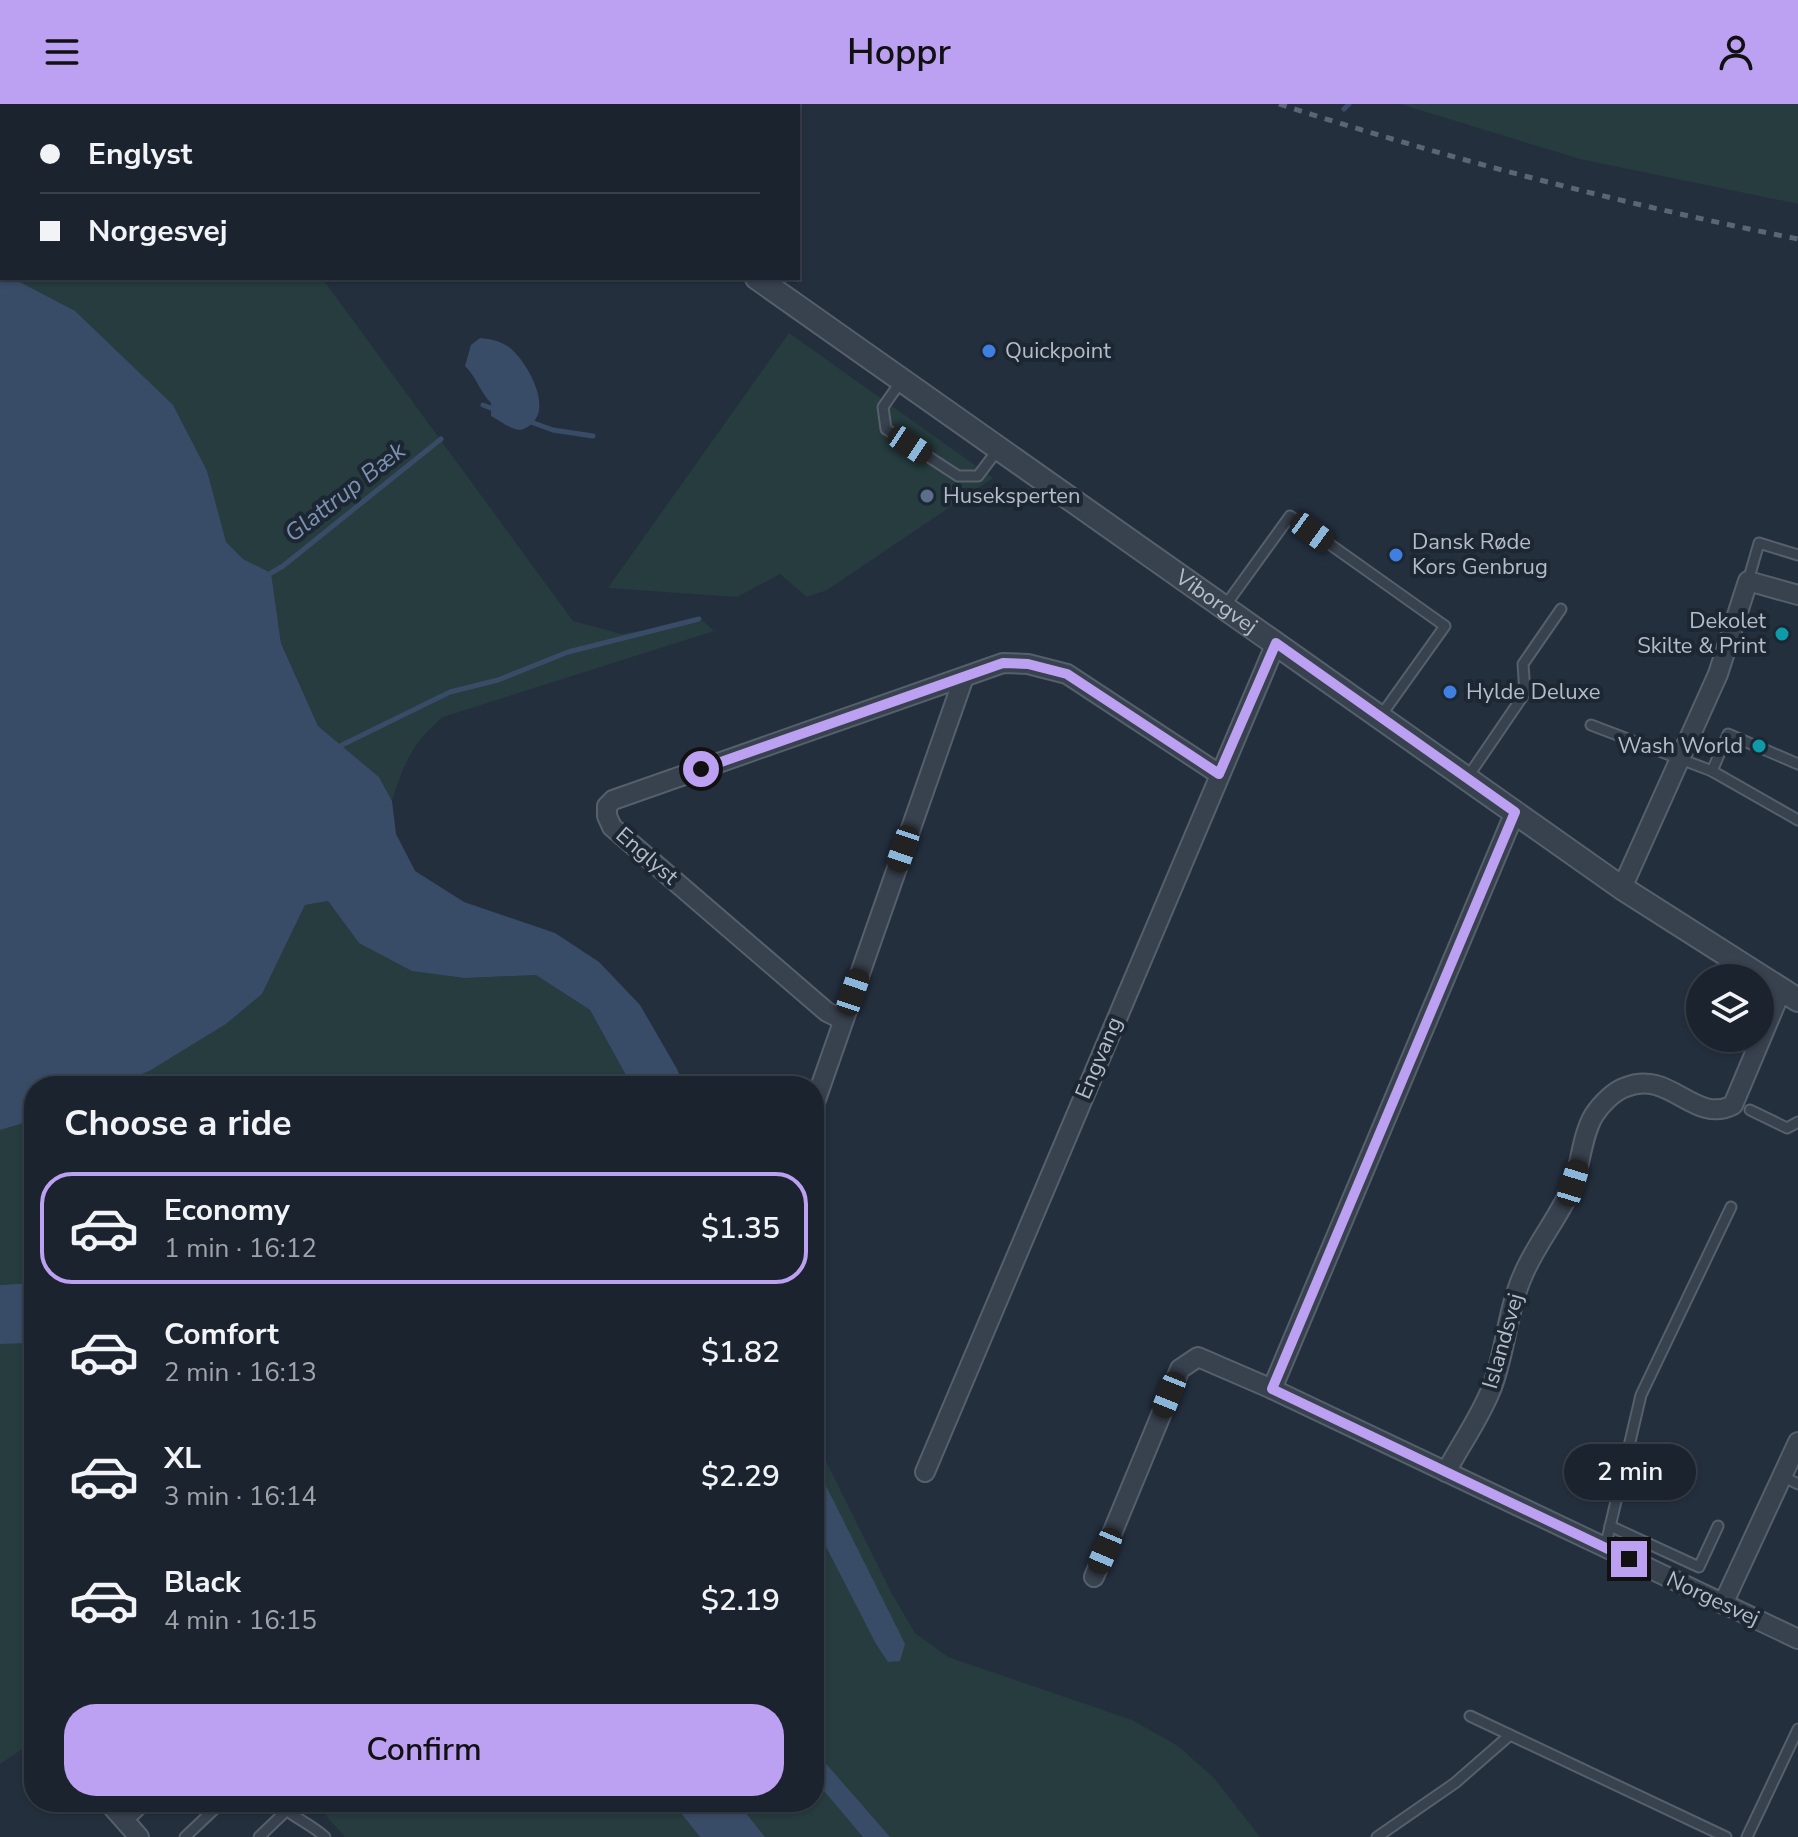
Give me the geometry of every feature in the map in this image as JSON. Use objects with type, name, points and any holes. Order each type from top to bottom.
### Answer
[{"type":"street","name":"Viborgvej","points":[[760,280],[1622,888],[1790,996]]},
{"type":"street","points":[[1622,888],[1718,674],[1748,581],[1798,595]]},
{"type":"street","name":"Engvang","points":[[925,1472],[1276,643]]},
{"type":"street","name":"Englyst","points":[[843,1020],[827,1012],[612,827],[607,806],[613,800],[1003,663],[1028,664],[1067,674],[1219,774]]},
{"type":"street","points":[[824,1076],[964,677]]},
{"type":"street","points":[[1272,1389],[1515,812]]},
{"type":"street","name":"Islandsvej","points":[[1446,1472],[1491,1390],[1503,1355],[1510,1312],[1523,1274],[1553,1225],[1573,1183],[1593,1116],[1607,1099],[1626,1087],[1641,1084],[1664,1085],[1707,1111],[1721,1111],[1733,1105],[1790,996]]},
{"type":"street","name":"Norgesvej","points":[[1094,1577],[1180,1369],[1198,1357],[1272,1389],[1798,1639]]},
{"type":"street","points":[[1723,1604],[1790,1480],[1798,1442]]},
{"type":"street","points":[[117,1812],[133,1830]]},
{"type":"lane","points":[[902,380],[883,407],[886,429],[958,476],[978,476],[999,448]]},
{"type":"lane","points":[[1225,607],[1290,516],[1445,626],[1380,717]]},
{"type":"lane","points":[[1748,581],[1759,543],[1798,555]]},
{"type":"lane","points":[[1467,778],[1525,693],[1523,664],[1561,609]]},
{"type":"lane","points":[[1591,725],[1712,771],[1798,820]]},
{"type":"lane","points":[[1712,771],[1728,734],[1798,764]]},
{"type":"lane","points":[[1750,1110],[1787,1128],[1798,1122]]},
{"type":"lane","points":[[1605,1548],[1641,1395],[1731,1207]]},
{"type":"lane","points":[[1610,1526],[1699,1567],[1718,1526]]},
{"type":"lane","points":[[1470,1716],[1726,1837]]},
{"type":"lane","points":[[1747,1837],[1798,1729]]},
{"type":"lane","points":[[1377,1837],[1455,1783],[1510,1735]]},
{"type":"lane","points":[[133,1830],[143,1812]]},
{"type":"lane","points":[[185,1837],[211,1812]]},
{"type":"lane","points":[[259,1837],[285,1812]]},
{"type":"lane","points":[[287,1812],[325,1837]]},
{"type":"green space","points":[[1400,104],[1798,104],[1798,204],[1580,159]]},
{"type":"green space","points":[[14,280],[323,280],[573,621],[621,634],[703,621],[714,631],[443,717],[410,754],[392,801],[379,777],[318,726],[281,642],[271,574],[243,559],[225,542],[207,471]]},
{"type":"green space","points":[[789,333],[993,478],[827,590],[807,597],[780,574],[737,597],[608,588]]},
{"type":"green space","points":[[328,901],[359,943],[465,978],[536,975],[590,1010],[626,1076],[136,1076],[226,1024],[262,994],[305,905]]},
{"type":"green space","points":[[24,1123],[24,1284],[0,1285],[0,1130]]},
{"type":"green space","points":[[24,1343],[24,1748],[0,1764],[0,1344]]},
{"type":"green space","points":[[824,1457],[892,1594],[915,1633],[948,1657],[1132,1720],[1178,1746],[1214,1778],[1260,1837],[765,1837],[745,1812],[824,1812]]},
{"type":"green space","points":[[323,1812],[680,1812],[700,1837],[345,1837]]},
{"type":"water","points":[[0,280],[16,280],[75,311],[173,405],[207,471],[226,542],[243,559],[271,573],[281,643],[318,726],[379,777],[392,801],[396,834],[415,871],[464,902],[555,933],[599,962],[640,1005],[680,1076],[626,1076],[590,1010],[536,975],[465,978],[412,971],[359,943],[328,901],[305,905],[262,994],[226,1024],[137,1076],[24,1076],[24,1123],[0,1130]]},
{"type":"water","points":[[480,338],[507,346],[529,371],[537,392],[539,412],[526,428],[513,428],[491,416],[491,403],[465,366],[471,345]]},
{"type":"water","points":[[24,1284],[24,1343],[0,1344],[0,1285]]},
{"type":"water","points":[[824,1482],[905,1644],[900,1661],[888,1662],[824,1543]]},
{"type":"water","points":[[824,1761],[890,1837],[863,1837],[824,1791]]},
{"type":"water","points":[[680,1812],[745,1812],[765,1837],[700,1837]]},
{"type":"waterway","name":"Glattrup Bæk","points":[[1344,109],[1349,104]]},
{"type":"waterway","name":"Glattrup Bæk","points":[[483,405],[496,410]]},
{"type":"waterway","name":"Glattrup Bæk","points":[[528,421],[553,430],[593,436]]},
{"type":"waterway","name":"Glattrup Bæk","points":[[271,573],[441,439]]},
{"type":"waterway","points":[[342,745],[450,692],[498,680],[568,652],[699,619]]},
{"type":"railway","points":[[1279,104],[1536,179],[1798,239]]},
{"type":"place","name":"Quickpoint","points":[[989,351]]},
{"type":"place","name":"Huseksperten","points":[[927,496]]},
{"type":"place","name":"Dansk Røde Kors Genbrug","points":[[1396,555]]},
{"type":"place","name":"Dekolet Skilte & Print","points":[[1782,634]]},
{"type":"place","name":"Hylde Deluxe","points":[[1450,692]]},
{"type":"place","name":"Wash World","points":[[1759,746]]},
{"type":"route","points":[[701,769],[1003,663],[1028,664],[1067,674],[1219,774],[1276,643],[1515,812],[1272,1389],[1629,1559]]}]
